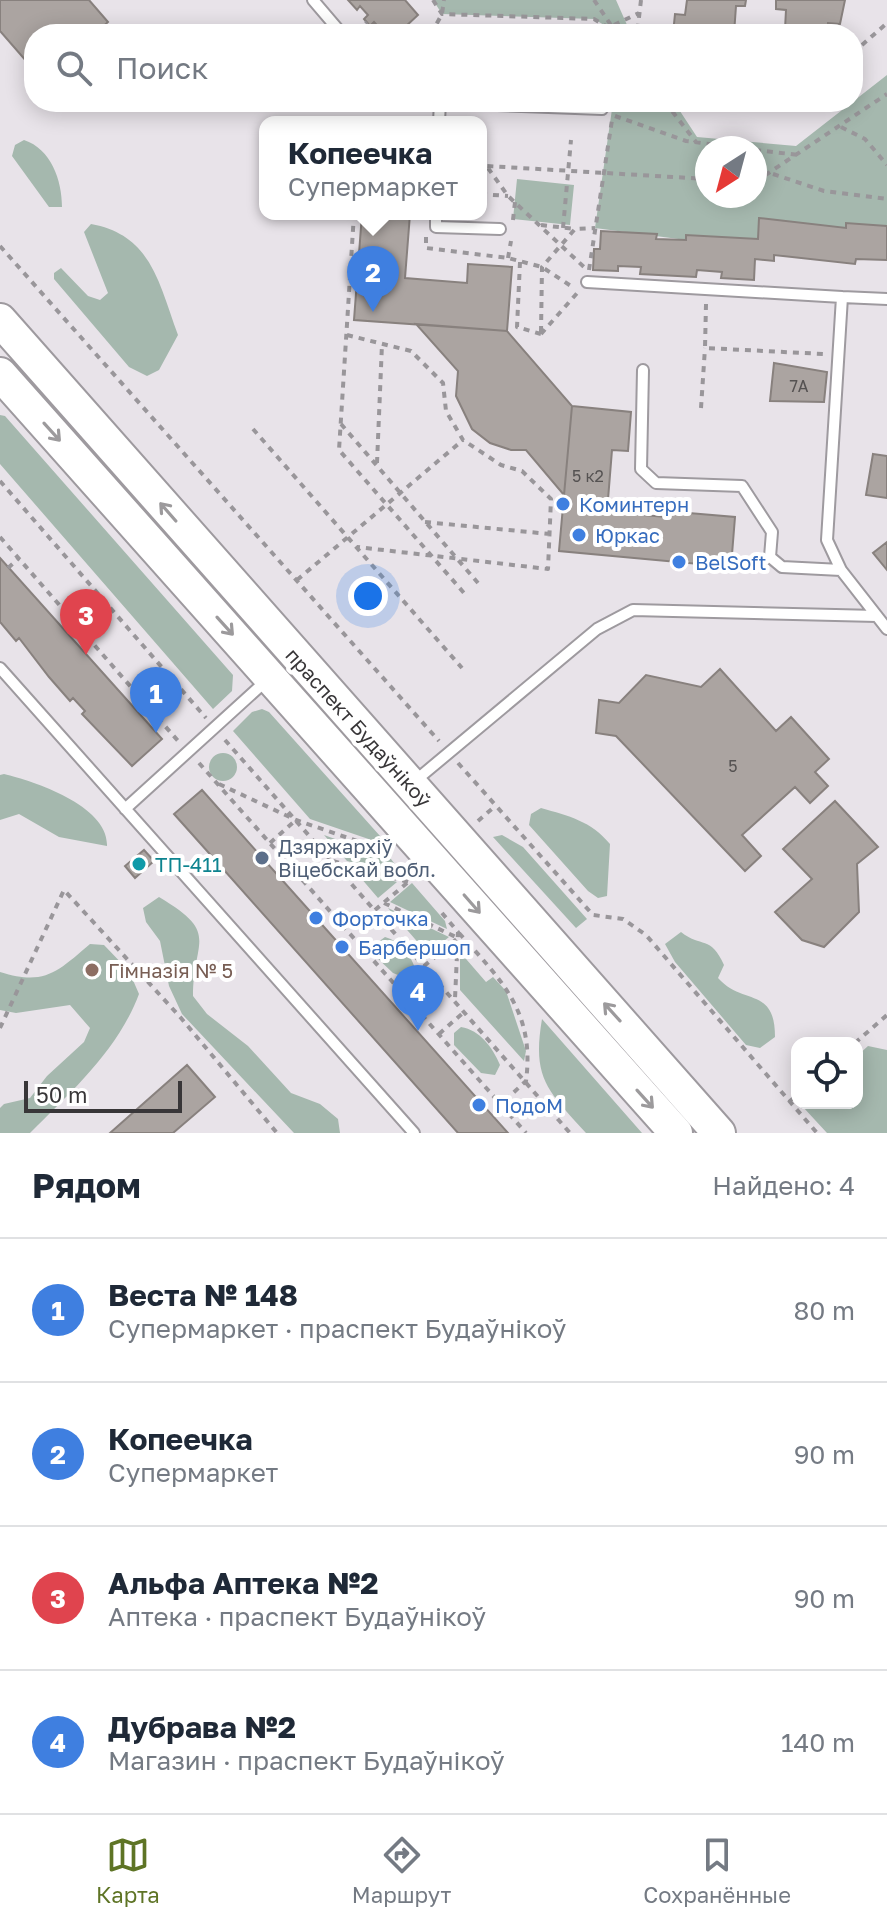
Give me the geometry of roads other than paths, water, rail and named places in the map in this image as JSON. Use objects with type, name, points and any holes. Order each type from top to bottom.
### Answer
[{"type":"main road","name":"праспект Будаўнікоў","points":[[0,320],[719,1133]]},
{"type":"main road","name":"праспект Будаўнікоў","points":[[0,374],[676,1133]]},
{"type":"lane","points":[[313,0],[333,24]]},
{"type":"lane","points":[[436,220],[436,227],[500,229]]},
{"type":"lane","points":[[585,282],[887,299]]},
{"type":"lane","points":[[842,297],[827,540],[841,570],[887,629]]},
{"type":"lane","points":[[643,370],[641,469],[656,483],[742,486],[772,532],[770,557],[782,567],[841,570]]},
{"type":"lane","points":[[411,784],[597,629],[633,610],[877,616]]},
{"type":"lane","points":[[0,668],[414,1133]]},
{"type":"lane","points":[[125,809],[270,676]]},
{"type":"place","name":"Копеечка","points":[[373,312]]},
{"type":"place","name":"Коминтерн","points":[[563,504]]},
{"type":"place","name":"Юркас","points":[[579,535]]},
{"type":"place","name":"BelSoft","points":[[679,562]]},
{"type":"place","name":"Альфа Аптека №2","points":[[86,655]]},
{"type":"place","name":"Веста № 148","points":[[156,733]]},
{"type":"place","name":"Дзяржархіў Віцебскай вобл.","points":[[262,858]]},
{"type":"place","name":"ТП-411","points":[[139,864]]},
{"type":"place","name":"Форточка","points":[[316,918]]},
{"type":"place","name":"Барбершоп","points":[[342,947]]},
{"type":"place","name":"Гімназія № 5","points":[[92,970]]},
{"type":"place","name":"Дубрава №2","points":[[418,1031]]},
{"type":"place","name":"ПодоМ","points":[[479,1105]]}]
